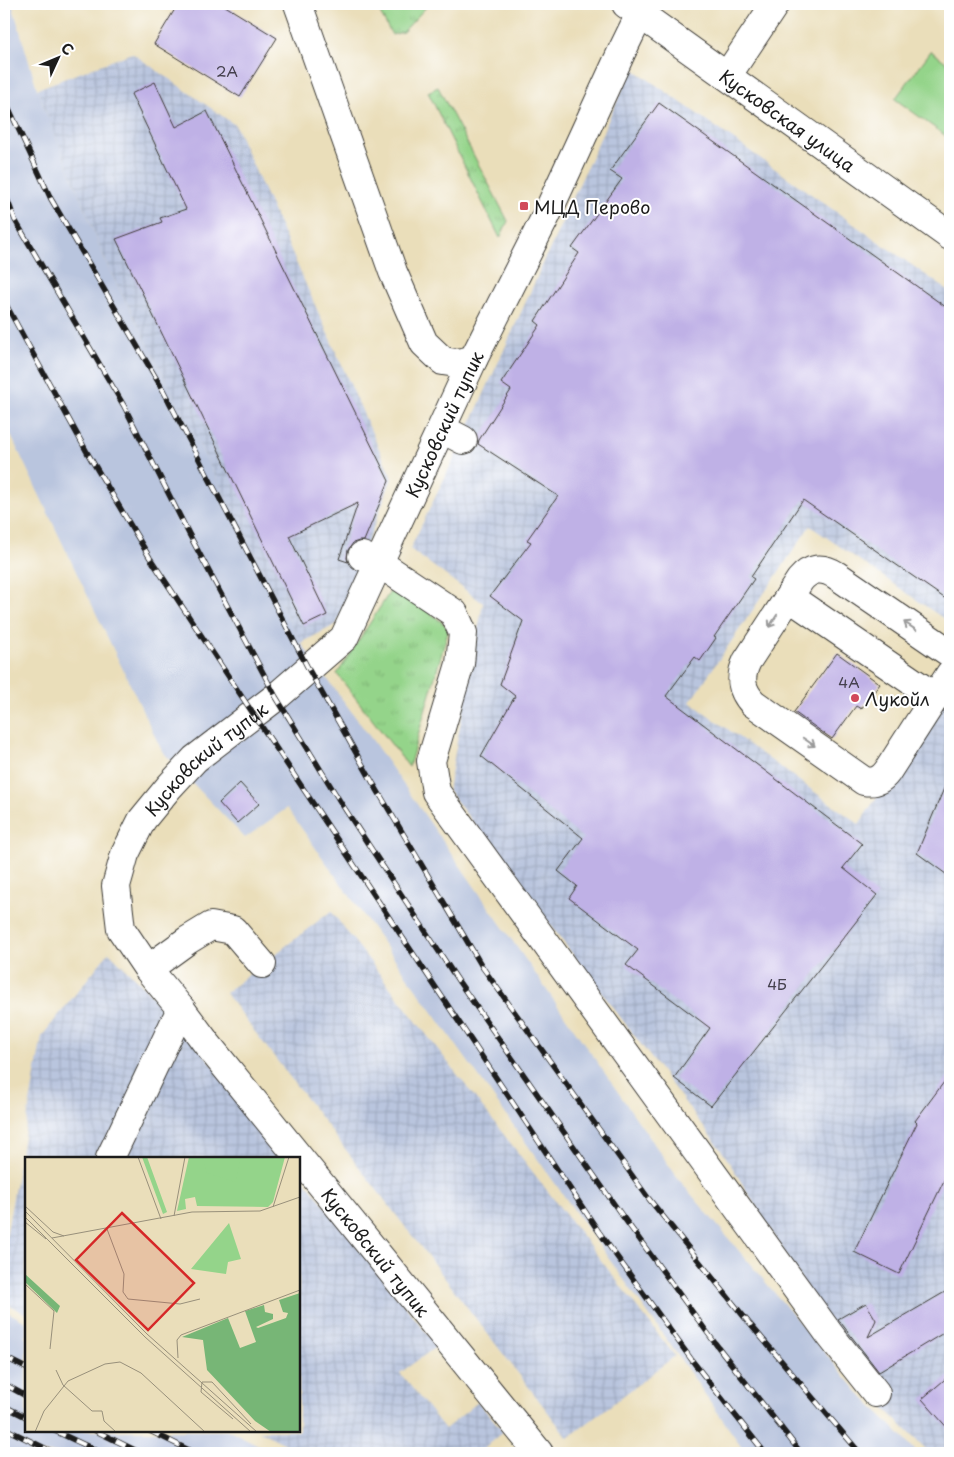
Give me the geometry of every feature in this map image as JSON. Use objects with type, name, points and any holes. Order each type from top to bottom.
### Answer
[{"type":"street","points":[[298,4],[393,272],[424,343],[444,362],[456,363],[473,360]]},
{"type":"street","points":[[727,76],[775,4]]},
{"type":"street","name":"Кусковский тупик","points":[[299,1157],[148,969],[121,929],[116,886],[125,854],[142,820],[196,758],[276,697],[344,638],[371,560],[452,434],[473,360],[546,216],[622,50],[633,9]]},
{"type":"street","name":"Кусковская улица","points":[[633,9],[950,236]]},
{"type":"street","points":[[371,560],[454,613],[463,633],[460,664],[431,761],[436,792],[876,1393]]},
{"type":"street","points":[[950,653],[830,571],[823,569],[810,571],[800,580],[747,661],[742,679],[743,688],[753,703],[864,781],[875,781],[884,776],[950,674]]},
{"type":"street","points":[[789,597],[935,697]]},
{"type":"street","points":[[148,969],[211,926],[233,930],[262,964]]},
{"type":"street","points":[[110,1157],[181,1009]]},
{"type":"street","name":"Кусковский тупик","points":[[300,1159],[539,1453]]},
{"type":"shaded area","points":[[4,4],[12,4],[37,89],[108,267],[301,643],[373,741],[680,1181],[859,1393],[918,1453],[746,1453],[287,808],[245,838],[162,751],[4,421]]},
{"type":"shaded area","points":[[132,53],[235,125],[392,478],[337,624],[301,643],[108,267],[37,89]]},
{"type":"shaded area","points":[[632,68],[950,292],[950,623],[810,526],[690,702],[859,824],[950,687],[950,1453],[930,1453],[872,1396],[724,1154],[448,790],[483,603],[410,549],[463,440]]},
{"type":"shaded area","points":[[331,911],[675,1356],[568,1438],[225,993]]},
{"type":"shaded area","points":[[109,952],[176,1019],[286,1157],[25,1157],[25,1313],[4,1302],[4,1248],[42,1036]]},
{"type":"shaded area","points":[[300,1174],[437,1346],[400,1373],[445,1429],[478,1402],[503,1431],[480,1453],[304,1453],[261,1432],[300,1432]]},
{"type":"shaded area","points":[[4,1310],[25,1321],[25,1432],[233,1432],[274,1453],[4,1453]]},
{"type":"green space","points":[[375,4],[429,4],[403,32],[392,35]]},
{"type":"green space","points":[[931,51],[950,65],[950,139],[895,99]]},
{"type":"green space","points":[[438,87],[508,221],[500,238],[428,92]]},
{"type":"green space","points":[[395,584],[449,628],[409,767],[337,674]]},
{"type":"building","points":[[178,4],[222,4],[277,38],[240,97],[154,44]]},
{"type":"building","points":[[155,82],[176,127],[207,111],[389,481],[364,541],[353,543],[348,550],[348,562],[339,559],[358,503],[289,536],[327,615],[304,626],[116,239],[162,222],[160,218],[186,209],[131,94]]},
{"type":"building","points":[[659,103],[950,310],[950,602],[803,500],[751,577],[754,579],[714,637],[716,638],[700,661],[695,657],[666,696],[862,844],[843,868],[877,895],[711,1106],[674,1078],[710,1028],[626,965],[638,950],[569,898],[577,886],[558,871],[583,838],[481,756],[515,696],[500,684],[523,621],[490,596],[531,542],[527,540],[558,496],[478,444],[479,440],[511,390],[501,383],[540,325],[535,321],[579,253],[572,248],[622,179],[610,171]]},
{"type":"building","points":[[837,653],[880,684],[861,709],[856,706],[832,739],[794,712]]},
{"type":"building","points":[[950,774],[950,877],[917,853]]},
{"type":"building","points":[[240,783],[259,804],[237,823],[219,803]]},
{"type":"building","points":[[950,1074],[950,1168],[899,1274],[854,1252],[917,1123],[915,1121]]},
{"type":"building","points":[[950,1289],[950,1329],[879,1372],[838,1319],[866,1303],[876,1320],[868,1337]]},
{"type":"building","points":[[950,1375],[950,1431],[922,1399]]},
{"type":"railway","points":[[4,98],[51,199],[163,390],[309,670],[373,783],[483,968],[649,1199],[749,1323],[860,1453]]},
{"type":"railway","points":[[4,191],[15,220],[124,406],[189,534],[276,697],[341,803],[459,982],[621,1214],[715,1343],[801,1453]]},
{"type":"railway","points":[[4,301],[88,454],[150,558],[599,1232],[694,1363],[765,1453]]},
{"type":"railway","points":[[4,1357],[25,1368]]},
{"type":"railway","points":[[4,1384],[25,1395]]},
{"type":"railway","points":[[4,1406],[25,1416]]},
{"type":"railway","points":[[4,1428],[55,1453]]},
{"type":"railway","points":[[57,1432],[102,1453]]},
{"type":"railway","points":[[98,1432],[141,1453]]},
{"type":"railway","points":[[152,1432],[195,1453]]},
{"type":"place","name":"МЦД Перово","points":[[524,206]]},
{"type":"place","name":"Лукойл","points":[[855,698]]}]
